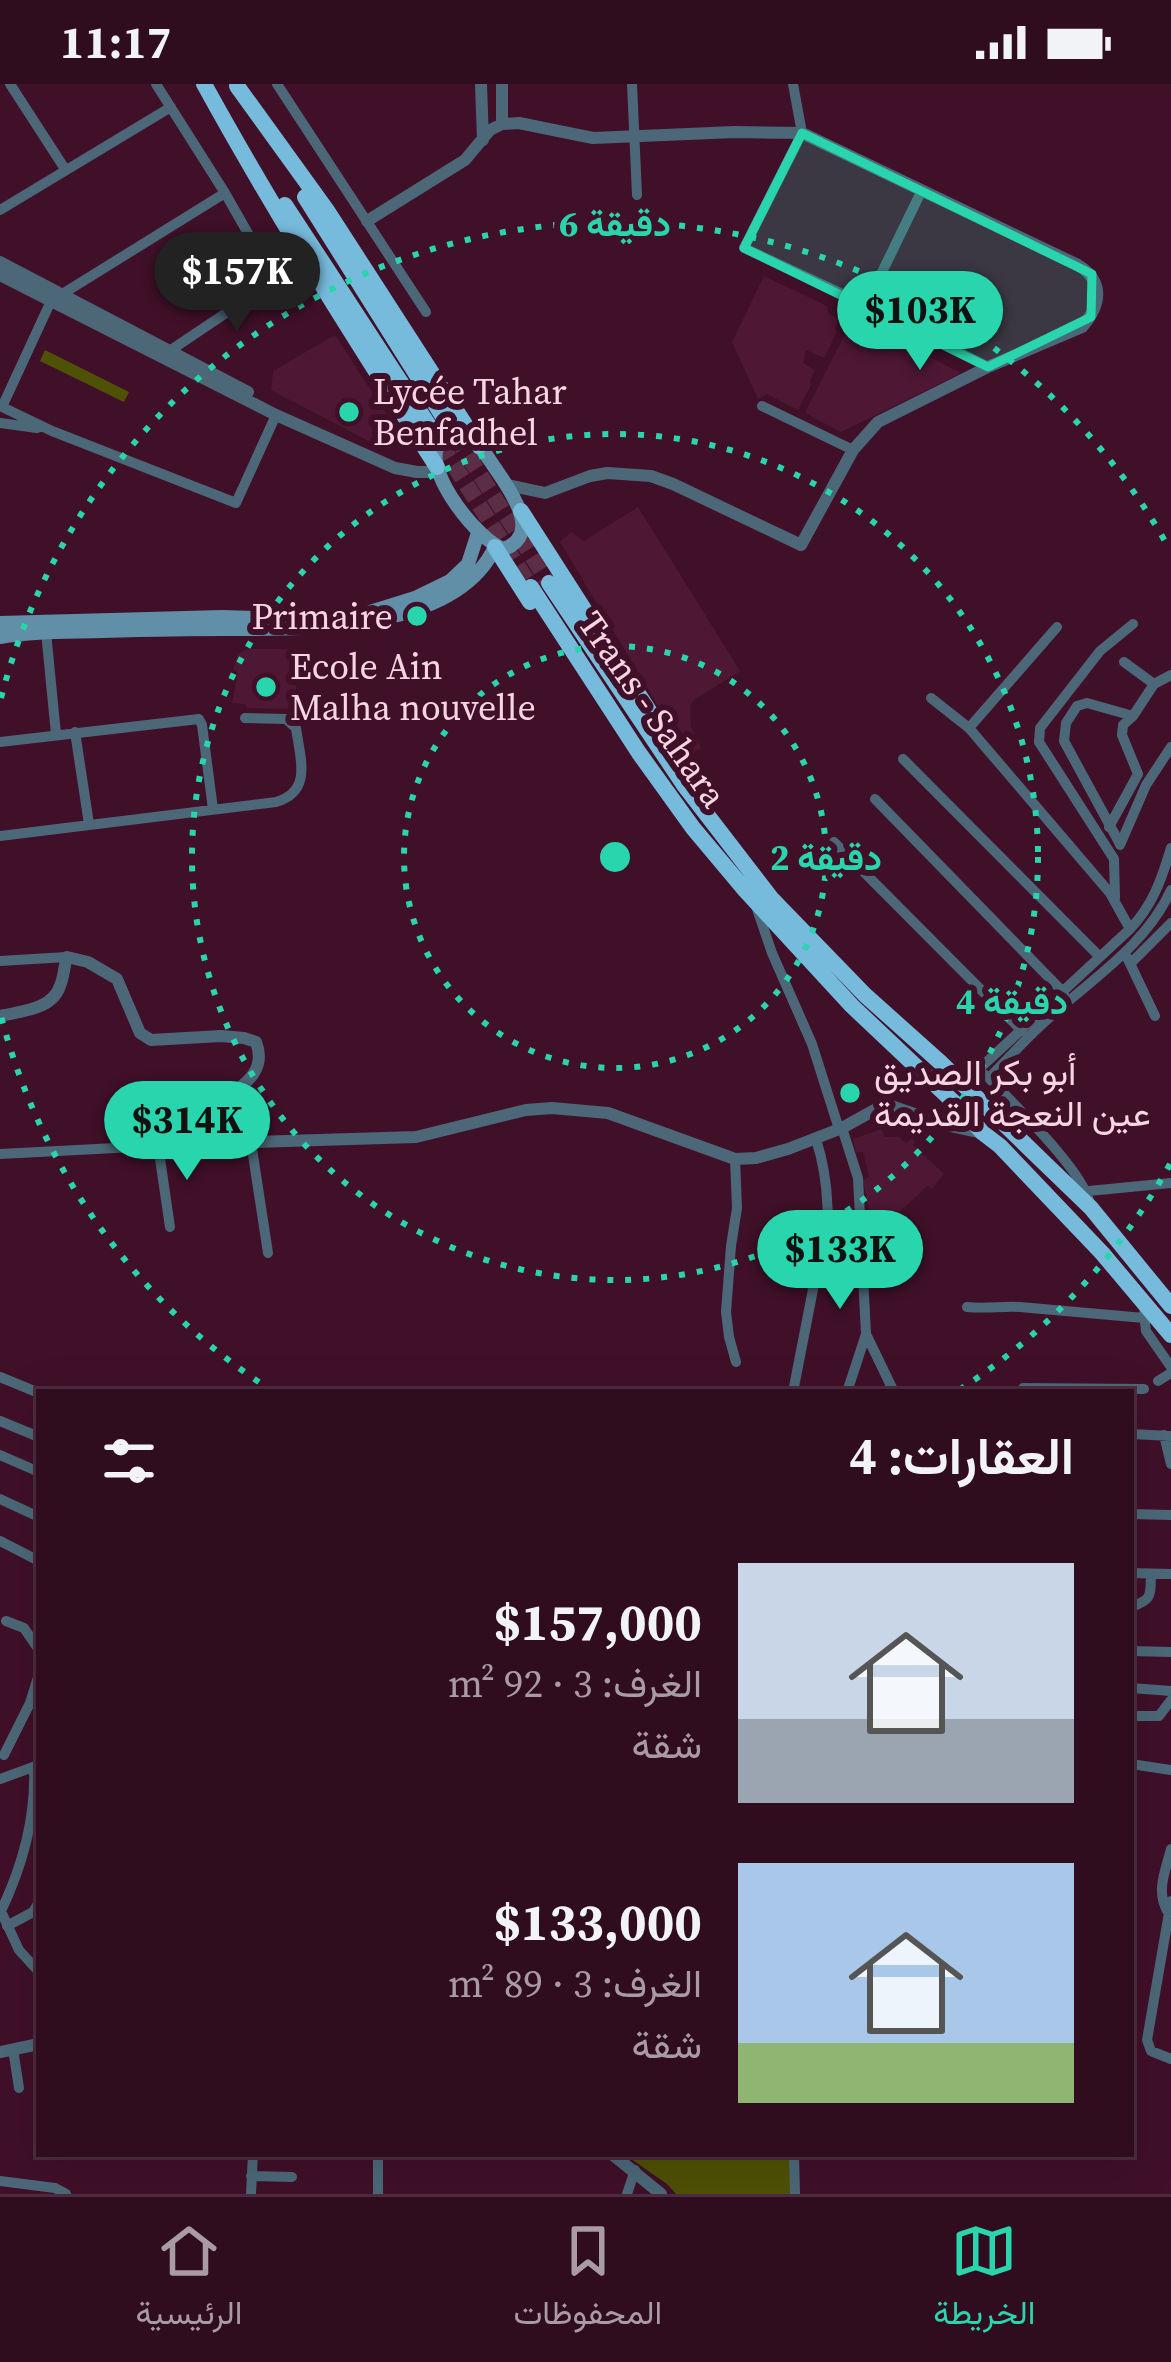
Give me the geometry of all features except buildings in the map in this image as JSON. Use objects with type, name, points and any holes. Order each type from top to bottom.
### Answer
[{"type":"highway","points":[[205,84],[435,420],[236,85]]},
{"type":"highway","points":[[205,84],[301,253],[436,467]]},
{"type":"highway","points":[[236,85],[328,212],[479,446]]},
{"type":"highway","points":[[520,512],[671,745],[683,785]]},
{"type":"highway","points":[[495,547],[609,726],[640,753]]},
{"type":"highway","name":"Trans - Sahara","points":[[1171,1306],[1090,1200],[813,945],[746,869],[540,585],[640,753],[693,828],[754,901],[851,1006],[1059,1207],[1144,1310],[1171,1335]]},
{"type":"main road","points":[[451,434],[465,436],[479,446],[508,485],[520,512],[519,539],[504,549],[478,533],[436,467],[438,446],[451,434]]},
{"type":"main road","points":[[0,623],[222,617],[315,620],[367,613],[450,581],[468,564],[478,533]]},
{"type":"main road","points":[[0,637],[46,632],[292,630],[358,623],[446,596],[489,560],[495,547]]},
{"type":"street","points":[[156,84],[273,277],[165,354]]},
{"type":"street","points":[[277,84],[426,312]]},
{"type":"street","points":[[482,84],[483,140]]},
{"type":"street","points":[[502,84],[502,124]]},
{"type":"street","points":[[632,84],[637,195]]},
{"type":"street","points":[[793,84],[802,134],[744,248],[988,367]]},
{"type":"street","points":[[5,85],[65,169]]},
{"type":"street","points":[[0,210],[171,107]]},
{"type":"street","points":[[367,221],[465,160],[490,130],[502,124],[593,138],[802,134],[1078,265],[1092,274],[1098,286],[1091,317],[1082,327],[878,422],[853,450],[801,545],[651,476],[607,472],[545,493],[508,485]]},
{"type":"street","points":[[866,305],[922,190]]},
{"type":"street","points":[[226,193],[56,298],[1,406],[52,431],[236,503],[276,415]]},
{"type":"street","points":[[0,262],[56,298]]},
{"type":"street","points":[[0,275],[56,298],[276,415],[395,468],[428,472],[436,467]]},
{"type":"street","points":[[165,354],[280,409],[300,424]]},
{"type":"street","points":[[762,406],[853,450]]},
{"type":"street","points":[[0,423],[52,431]]},
{"type":"street","points":[[1114,859],[1039,742],[1040,728],[1100,651],[1133,624]]},
{"type":"street","points":[[969,728],[1057,627]]},
{"type":"street","points":[[46,632],[56,734]]},
{"type":"street","points":[[1124,662],[1154,684]]},
{"type":"street","points":[[1109,827],[1138,773],[1122,735],[1123,724],[1154,684],[1171,675]]},
{"type":"street","points":[[931,698],[969,728],[1115,900],[1130,928]]},
{"type":"street","points":[[1120,844],[1064,741],[1066,723],[1077,706],[1088,703],[1133,716]]},
{"type":"street","points":[[0,836],[289,798],[297,790],[302,770],[296,728],[286,719],[245,718]]},
{"type":"street","points":[[0,742],[199,719],[213,809]]},
{"type":"street","points":[[74,731],[89,824]]},
{"type":"street","points":[[1115,900],[1114,859],[1146,785],[1171,747]]},
{"type":"street","points":[[904,759],[1099,956]]},
{"type":"street","points":[[875,799],[1064,992]]},
{"type":"street","points":[[834,842],[1022,1031]]},
{"type":"street","points":[[1171,848],[1156,895],[1130,928],[978,1070],[1090,1200],[1171,1183]]},
{"type":"street","points":[[1128,958],[1171,890]]},
{"type":"street","points":[[754,901],[812,1044],[858,1178],[866,1334],[848,1389]]},
{"type":"street","points":[[989,1078],[1046,1020],[1171,922]]},
{"type":"street","points":[[0,961],[67,957],[88,962],[117,979],[140,1033],[151,1040],[221,1036],[256,1042],[260,1065],[199,1120],[192,1144]]},
{"type":"street","points":[[0,1016],[54,998],[67,957]]},
{"type":"street","points":[[1128,958],[1155,1016]]},
{"type":"street","points":[[0,1154],[416,1137],[526,1110],[567,1108],[608,1113],[735,1159],[816,1138],[891,1106],[983,1133]]},
{"type":"street","points":[[816,1138],[829,1195],[824,1276]]},
{"type":"street","points":[[251,1142],[268,1253]]},
{"type":"street","points":[[158,1145],[170,1227]]},
{"type":"street","points":[[735,1159],[737,1208],[726,1312],[736,1362]]},
{"type":"street","points":[[794,1389],[815,1279],[855,1278],[861,1214]]},
{"type":"street","points":[[967,1307],[1144,1310],[1146,1331],[1171,1370],[1158,1381]]},
{"type":"street","points":[[866,1334],[893,1389]]},
{"type":"street","points":[[0,1377],[36,1392]]},
{"type":"street","points":[[1023,1388],[1144,1389]]},
{"type":"street","points":[[0,1421],[36,1436]]},
{"type":"street","points":[[1134,1434],[1167,1436],[1171,1464]]},
{"type":"street","points":[[0,1455],[36,1471]]},
{"type":"street","points":[[0,1499],[36,1516]]},
{"type":"street","points":[[1134,1514],[1171,1515]]},
{"type":"street","points":[[0,1540],[36,1559]]},
{"type":"street","points":[[1134,1574],[1171,1574]]},
{"type":"street","points":[[1134,1606],[1150,1597],[1151,1574]]},
{"type":"street","points":[[6,1621],[24,1628],[36,1646]]},
{"type":"street","points":[[1134,1651],[1171,1652]]},
{"type":"street","points":[[1,1757],[36,1683]]},
{"type":"street","points":[[1134,1689],[1171,1695],[1159,1716],[1134,1716]]},
{"type":"street","points":[[1134,1765],[1171,1771]]},
{"type":"street","points":[[0,1780],[36,1766]]},
{"type":"street","points":[[36,1779],[30,1832],[0,1910],[19,1950],[36,1969]]},
{"type":"street","points":[[1171,1849],[1160,1894],[1162,1903],[1170,1908],[1166,1962],[1147,2040],[1151,2051],[1171,2059]]},
{"type":"street","points":[[7,1926],[36,1907]]},
{"type":"street","points":[[19,2088],[6,2050],[36,2045]]},
{"type":"street","points":[[251,2194],[253,2157]]},
{"type":"street","points":[[378,2157],[378,2194]]},
{"type":"street","points":[[616,2157],[662,2194]]},
{"type":"street","points":[[794,2157],[795,2194]]},
{"type":"street","points":[[628,2194],[634,2170]]},
{"type":"street","points":[[251,2176],[292,2177]]},
{"type":"street","points":[[0,2181],[30,2189],[55,2188],[66,2194]]},
{"type":"highlighted area","points":[[802,133],[1092,274],[1091,317],[988,367],[744,248]]},
{"type":"shaded area","points":[[764,276],[827,306],[828,313],[839,319],[824,358],[806,350],[803,363],[815,370],[798,410],[767,394],[758,399],[732,342]]},
{"type":"shaded area","points":[[853,318],[961,373],[841,432],[805,413]]},
{"type":"shaded area","name":"Lycée Tahar Benfadhel","points":[[335,335],[399,434],[378,446],[271,390],[273,371]]},
{"type":"shaded area","points":[[45,350],[129,392],[124,402],[40,361]]},
{"type":"shaded area","points":[[638,507],[740,671],[690,706],[691,727],[701,748],[688,756],[560,542],[571,532],[584,541]]},
{"type":"shaded area","name":"Ecole Ain Malha nouvelle","points":[[247,649],[295,649],[297,709],[247,708],[232,703],[238,672],[233,670],[238,654]]},
{"type":"shaded area","points":[[882,1129],[884,1137],[899,1137],[906,1143],[912,1138],[913,1145],[944,1174],[932,1189],[928,1185],[904,1208],[872,1227],[863,1180],[869,1177],[863,1152],[856,1152],[853,1139]]},
{"type":"shaded area","points":[[628,2157],[790,2157],[791,2194],[676,2194]]},
{"type":"tunnel","points":[[442,415],[549,583]]},
{"type":"tunnel","points":[[428,424],[531,587]]},
{"type":"place","name":"Lycée Tahar Benfadhel","points":[[349,412]]},
{"type":"place","name":"Primaire","points":[[417,616]]},
{"type":"place","name":"Ecole Ain Malha nouvelle","points":[[266,687]]},
{"type":"place","name":"أبو بكر الصديق عين النعجة القديمة","points":[[850,1093]]}]
